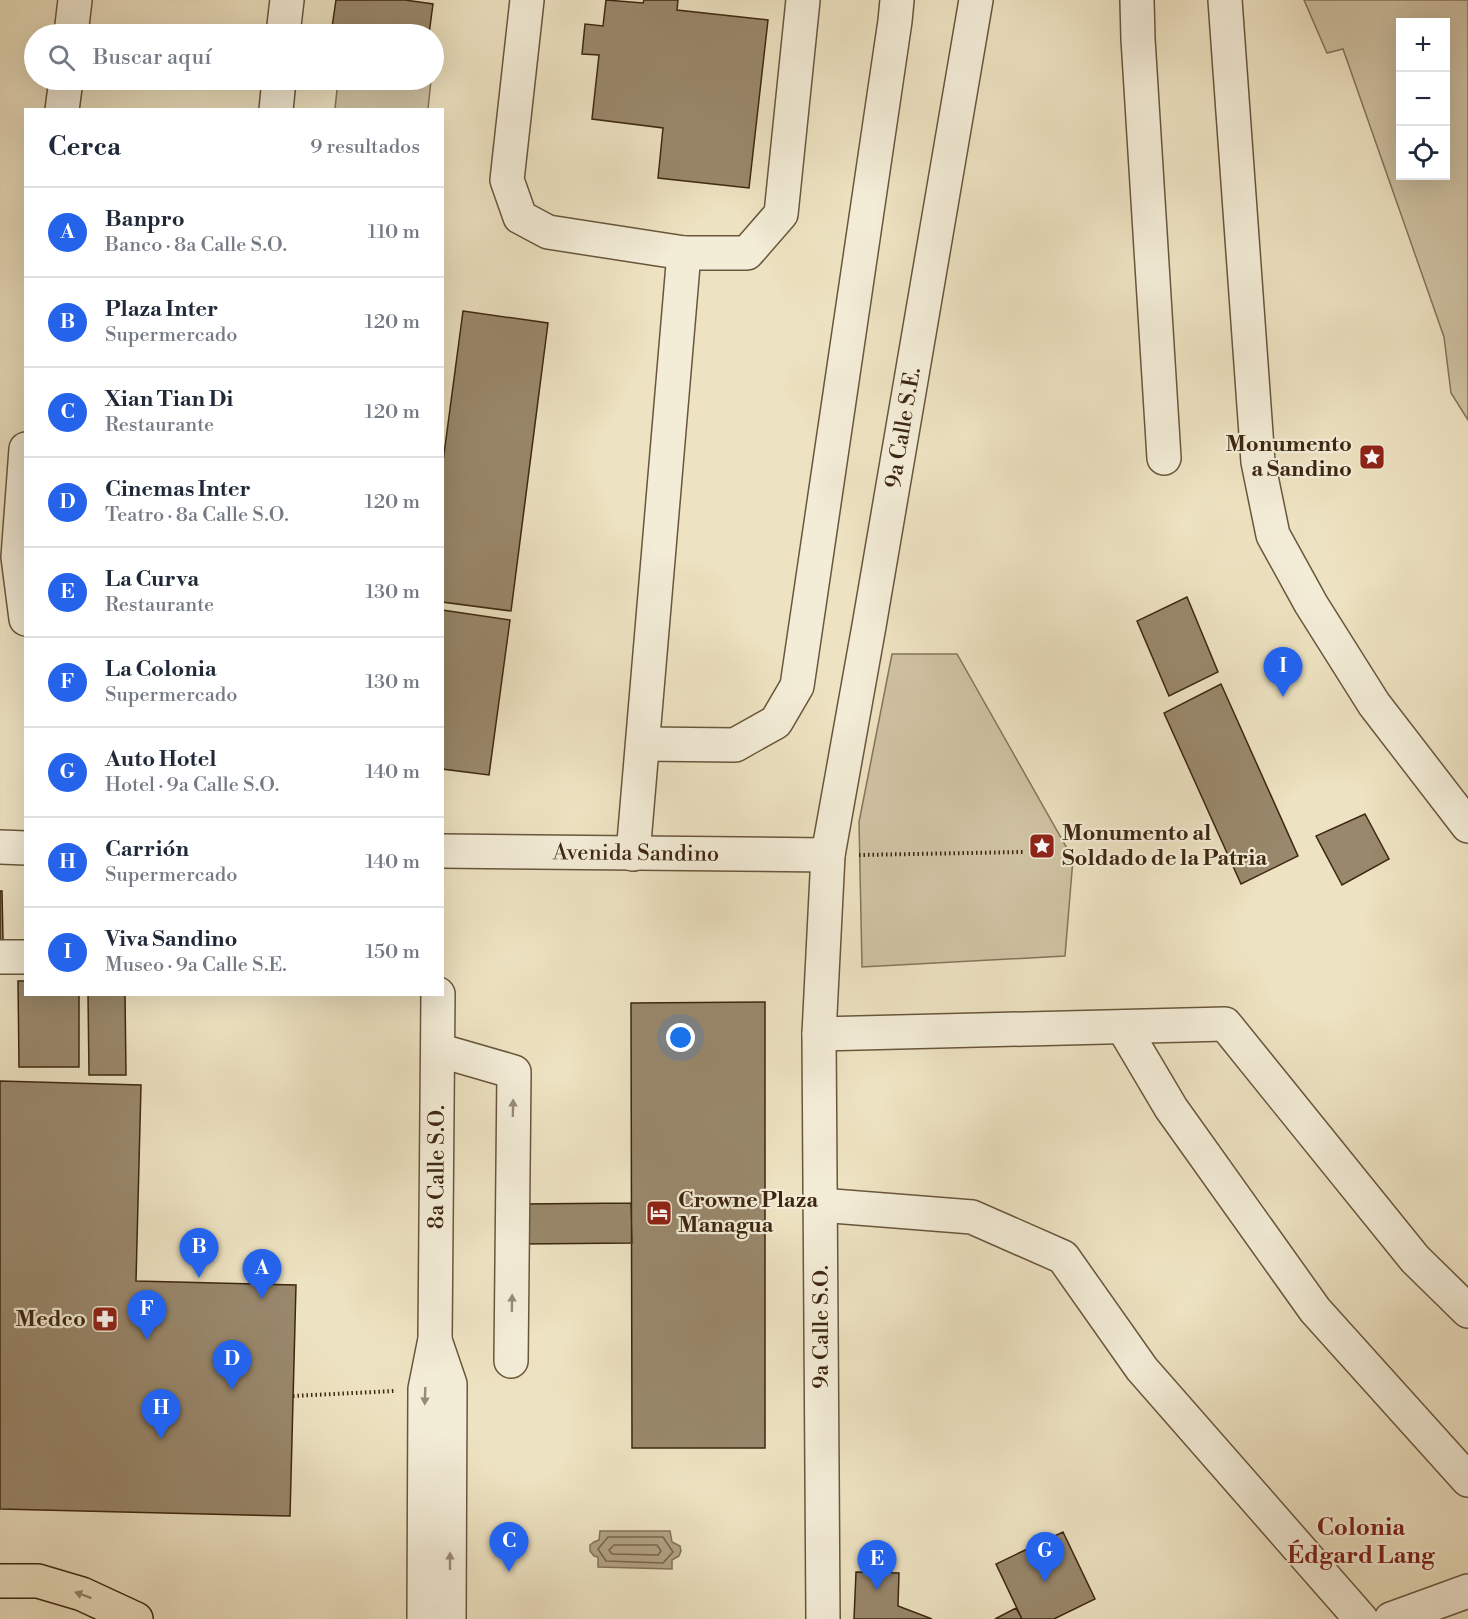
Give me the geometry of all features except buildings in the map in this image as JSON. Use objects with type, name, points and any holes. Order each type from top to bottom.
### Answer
[{"type":"highway","points":[[0,1581],[38,1581],[82,1594],[136,1619]]},
{"type":"street","points":[[72,24],[75,0]]},
{"type":"street","points":[[284,24],[286,0]]},
{"type":"street","points":[[527,0],[507,180],[520,217],[548,232],[684,253],[747,253],[781,214],[803,0]]},
{"type":"street","points":[[643,744],[735,745],[776,722],[797,686],[897,0]]},
{"type":"street","name":"9a Calle S.E.","points":[[828,855],[976,0]]},
{"type":"street","points":[[1137,0],[1164,458]]},
{"type":"street","points":[[1225,0],[1258,462],[1273,535],[1311,604],[1374,704],[1468,826]]},
{"type":"street","points":[[62,108],[65,90]]},
{"type":"street","points":[[276,108],[278,90]]},
{"type":"street","points":[[633,854],[684,253]]},
{"type":"street","points":[[24,476],[18,557],[24,604]]},
{"type":"street","points":[[0,847],[24,848]]},
{"type":"street","name":"Avenida Sandino","points":[[444,851],[828,855]]},
{"type":"street","name":"9a Calle S.O.","points":[[823,1619],[819,1034],[828,855]]},
{"type":"street","points":[[0,957],[24,957]]},
{"type":"street","name":"8a Calle S.O.","points":[[424,1619],[425,1389],[435,1339],[438,996]]},
{"type":"street","points":[[819,1034],[1225,1024],[1415,1259],[1468,1311]]},
{"type":"street","points":[[1123,1027],[1171,1108],[1315,1310],[1468,1480]]},
{"type":"street","points":[[438,1050],[514,1072],[511,1361]]},
{"type":"street","points":[[820,1205],[972,1217],[1063,1257],[1142,1369],[1361,1619]]},
{"type":"street","name":"8a Calle S.O.","points":[[435,1339],[450,1384],[450,1619]]},
{"type":"street","name":"8a Calle S.O.","points":[[414,1619],[425,1578]]},
{"type":"street","points":[[1391,1619],[1468,1591]]},
{"type":"path","points":[[869,855],[1023,852]]},
{"type":"path","points":[[293,1396],[425,1389]]},
{"type":"shaded area","points":[[1304,0],[1468,0],[1468,420],[1451,393],[1444,337],[1343,49],[1327,53]]},
{"type":"shaded area","points":[[337,90],[430,90],[428,108],[335,108]]},
{"type":"shaded area","points":[[892,654],[957,654],[1073,859],[1065,956],[862,967],[859,822]]},
{"type":"water","points":[[600,1531],[670,1531],[672,1542],[680,1546],[681,1551],[679,1556],[672,1560],[672,1569],[598,1567],[598,1557],[590,1551],[590,1545],[599,1540]]},
{"type":"place","name":"Monumento a Sandino","points":[[1372,457]]},
{"type":"place","name":"Viva Sandino","points":[[1283,697]]},
{"type":"place","name":"Monumento al Soldado de la Patria","points":[[1042,846]]},
{"type":"place","name":"Crowne Plaza Managua","points":[[659,1213]]},
{"type":"place","name":"Plaza Inter","points":[[199,1278]]},
{"type":"place","name":"Banpro","points":[[262,1299]]},
{"type":"place","name":"Medco","points":[[105,1319]]},
{"type":"place","name":"La Colonia","points":[[147,1340]]},
{"type":"place","name":"Cinemas Inter","points":[[232,1390]]},
{"type":"place","name":"Carrión","points":[[161,1439]]},
{"type":"place","name":"Xian Tian Di","points":[[509,1572]]},
{"type":"place","name":"Auto Hotel","points":[[1045,1582]]},
{"type":"place","name":"La Curva","points":[[877,1590]]},
{"type":"district","name":"Colonia Édgard Lang","points":[[1361,1542]]}]
